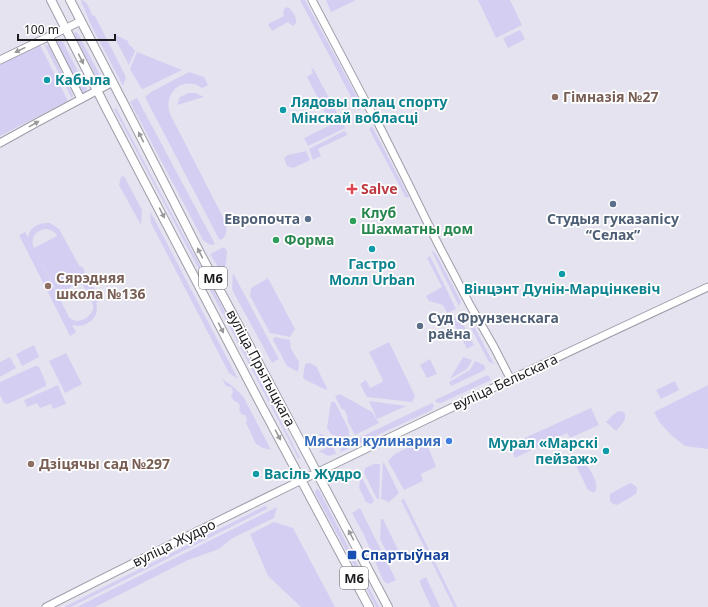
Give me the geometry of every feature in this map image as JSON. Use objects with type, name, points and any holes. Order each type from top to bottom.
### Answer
[{"type":"main road","name":"вуліца Прытыцкага","points":[[51,0],[259,401],[369,607]]},
{"type":"main road","name":"вуліца Прытыцкага","points":[[70,0],[201,255],[388,607]]},
{"type":"main road","points":[[312,0],[368,108],[377,122],[437,242],[511,380]]},
{"type":"main road","points":[[0,60],[81,20]]},
{"type":"main road","points":[[49,36],[81,99]]},
{"type":"main road","points":[[0,143],[113,82]]},
{"type":"main road","name":"вуліца Бельскага","points":[[302,480],[708,287]]},
{"type":"main road","name":"вуліца Жудро","points":[[46,607],[302,480]]},
{"type":"shaded area","points":[[82,0],[87,4],[92,15],[95,16],[126,77],[123,86],[91,25],[81,1]]},
{"type":"shaded area","points":[[300,0],[305,0],[362,106],[361,109],[358,110]]},
{"type":"shaded area","points":[[326,0],[356,0],[331,12]]},
{"type":"shaded area","points":[[478,0],[510,0],[522,25],[496,38]]},
{"type":"shaded area","points":[[288,7],[296,18],[296,23],[293,26],[288,22],[272,31],[268,24],[284,16],[283,12],[285,8]]},
{"type":"shaded area","points":[[520,30],[525,39],[508,48],[503,38]]},
{"type":"shaded area","points":[[75,32],[78,34],[101,77],[100,81],[98,80],[74,35]]},
{"type":"shaded area","points":[[112,33],[128,41],[129,45],[135,51],[129,65]]},
{"type":"shaded area","points":[[58,40],[63,42],[87,89],[85,93],[82,94],[56,42]]},
{"type":"shaded area","points":[[39,43],[68,101],[0,136],[0,63]]},
{"type":"shaded area","points":[[44,44],[49,46],[73,95],[72,99]]},
{"type":"shaded area","points":[[137,52],[182,70],[143,89],[130,69]]},
{"type":"shaded area","points":[[313,68],[337,113],[328,118],[307,77],[313,73],[311,69]]},
{"type":"shaded area","points":[[189,72],[204,77],[208,85],[202,88],[195,84],[188,83],[176,88],[169,99],[170,114],[226,223],[226,233],[221,240],[219,239],[145,97],[151,92]]},
{"type":"shaded area","points":[[188,93],[196,93],[204,97],[177,105],[180,97]]},
{"type":"shaded area","points":[[137,98],[215,244],[213,245],[207,243],[203,240],[130,102]]},
{"type":"shaded area","points":[[116,108],[216,295],[300,458],[298,459],[114,109]]},
{"type":"shaded area","points":[[341,120],[345,128],[308,146],[304,138]]},
{"type":"shaded area","points":[[372,126],[409,197],[406,198],[369,129]]},
{"type":"shaded area","points":[[344,131],[347,135],[318,149],[321,156],[313,160],[309,149]]},
{"type":"shaded area","points":[[306,151],[310,160],[293,168],[287,166],[284,158],[288,155]]},
{"type":"shaded area","points":[[124,176],[142,210],[141,225],[119,185],[121,177]]},
{"type":"shaded area","points":[[150,211],[238,379],[229,373],[151,223]]},
{"type":"shaded area","points":[[44,223],[50,223],[59,229],[80,267],[82,266],[100,300],[96,303],[96,313],[91,321],[82,325],[72,325],[76,332],[70,336],[19,235],[25,232],[28,237],[32,229]],"holes":[[[49,229],[57,236],[34,248],[34,236],[38,231]],[[35,250],[58,294],[81,282],[93,305],[89,316],[80,321],[73,320],[69,317]]]},
{"type":"shaded area","points":[[224,247],[227,251],[225,272],[223,273],[210,254]]},
{"type":"shaded area","points":[[431,250],[436,254],[461,302],[459,306]]},
{"type":"shaded area","points":[[430,256],[456,309],[447,313],[443,305],[429,301],[426,296],[442,287],[427,258]]},
{"type":"shaded area","points":[[233,273],[279,359],[272,363],[232,289]]},
{"type":"shaded area","points":[[268,278],[295,329],[290,337],[270,333],[250,296],[251,288]]},
{"type":"shaded area","points":[[463,313],[467,313],[494,364],[489,362]]},
{"type":"shaded area","points":[[459,316],[474,345],[467,349],[452,320]]},
{"type":"shaded area","points":[[274,337],[290,340],[291,349],[299,362],[298,372],[287,366],[273,340]]},
{"type":"shaded area","points":[[389,342],[415,396],[412,402],[367,397],[360,384],[366,380],[370,388],[382,382],[383,380],[369,352]]},
{"type":"shaded area","points":[[34,345],[39,357],[22,366],[16,354]]},
{"type":"shaded area","points":[[66,353],[82,384],[65,393],[49,361]]},
{"type":"shaded area","points":[[10,357],[16,368],[0,377],[0,362]]},
{"type":"shaded area","points":[[463,357],[472,360],[467,369],[450,379]]},
{"type":"shaded area","points":[[430,359],[437,374],[427,378],[420,365]]},
{"type":"shaded area","points":[[475,361],[484,365],[485,370],[451,386],[449,382],[470,370]]},
{"type":"shaded area","points":[[309,363],[316,366],[327,388],[326,390],[304,379],[305,364]]},
{"type":"shaded area","points":[[35,366],[39,367],[46,386],[8,404],[4,403],[0,395],[0,382]]},
{"type":"shaded area","points":[[488,375],[491,380],[441,403],[437,403],[435,401],[435,400]]},
{"type":"shaded area","points":[[222,379],[243,396],[271,450],[256,444],[246,423],[247,420],[245,415],[242,415],[239,410],[239,404],[234,401],[231,396],[233,392],[231,387],[226,386]]},
{"type":"shaded area","points":[[675,381],[679,390],[661,399],[656,390]]},
{"type":"shaded area","points":[[58,385],[66,404],[53,409],[51,404],[40,408],[37,403],[27,407],[24,400]]},
{"type":"shaded area","points":[[708,385],[708,449],[685,446],[671,435],[659,422],[654,412]]},
{"type":"shaded area","points":[[340,394],[372,412],[379,423],[355,435],[347,420],[348,418],[344,409],[342,410],[335,396]]},
{"type":"shaded area","points":[[369,401],[406,406],[377,419]]},
{"type":"shaded area","points":[[331,402],[335,402],[349,430],[349,436],[346,438],[331,434],[327,428]]},
{"type":"shaded area","points":[[432,403],[434,406],[432,410],[341,452],[340,450],[342,446]]},
{"type":"shaded area","points":[[591,408],[599,425],[570,438],[567,433],[515,458],[509,445]]},
{"type":"shaded area","points":[[618,411],[624,412],[625,417],[616,431],[606,422]]},
{"type":"shaded area","points":[[319,433],[330,441],[336,454],[328,456],[319,451],[326,448]]},
{"type":"shaded area","points":[[417,443],[427,444],[436,467],[421,474],[423,481],[404,490],[388,461],[395,454]]},
{"type":"shaded area","points":[[582,460],[584,462],[595,480],[596,488],[594,493],[588,490],[574,462]]},
{"type":"shaded area","points":[[383,463],[399,493],[388,503],[387,501],[381,499]]},
{"type":"shaded area","points":[[374,464],[380,464],[379,499],[377,499],[364,473],[365,468]]},
{"type":"shaded area","points":[[361,476],[374,501],[371,504],[366,502],[359,488]]},
{"type":"shaded area","points":[[630,483],[636,486],[636,494],[617,505],[613,504],[610,501],[610,494]]},
{"type":"shaded area","points":[[316,489],[319,490],[379,607],[376,607],[315,493]]},
{"type":"shaded area","points":[[404,499],[457,607],[454,607],[401,500]]},
{"type":"shaded area","points":[[267,506],[267,509],[71,607],[64,607]]},
{"type":"shaded area","points":[[277,507],[274,518],[231,539],[219,549],[188,560],[95,607],[77,607]]},
{"type":"shaded area","points":[[360,508],[396,580],[387,584],[383,580],[364,535],[352,513]]},
{"type":"shaded area","points":[[381,519],[383,519],[402,558],[387,553],[380,539]]},
{"type":"shaded area","points":[[274,522],[293,528],[335,607],[301,607],[268,576],[250,534]]},
{"type":"shaded area","points":[[426,577],[440,607],[431,607],[420,583],[420,580]]},
{"type":"place","name":"Кабыла","points":[[47,80]]},
{"type":"place","name":"Гімназія №27","points":[[555,97]]},
{"type":"place","name":"Лядовы палац спорту Мінскай вобласці","points":[[283,110]]},
{"type":"place","name":"Salve","points":[[352,189]]},
{"type":"place","name":"Студыя гуказапісу “Селах”","points":[[613,204]]},
{"type":"place","name":"Европочта","points":[[308,219]]},
{"type":"place","name":"Клуб Шахматны дом","points":[[353,221]]},
{"type":"place","name":"Форма","points":[[276,240]]},
{"type":"place","name":"Гастро Молл Urban","points":[[372,249]]},
{"type":"place","name":"Вінцэнт Дунін-Марцінкевіч","points":[[562,274]]},
{"type":"place","name":"Сярэдняя школа №136","points":[[48,286]]},
{"type":"place","name":"Суд Фрунзенскага раёна","points":[[420,326]]},
{"type":"place","name":"Мясная кулинария","points":[[449,441]]},
{"type":"place","name":"Мурал «Марскі пейзаж»","points":[[606,451]]},
{"type":"place","name":"Дзіцячы сад №297","points":[[31,464]]},
{"type":"place","name":"Васіль Жудро","points":[[256,474]]},
{"type":"place","name":"Спартыўная","points":[[352,555]]}]
